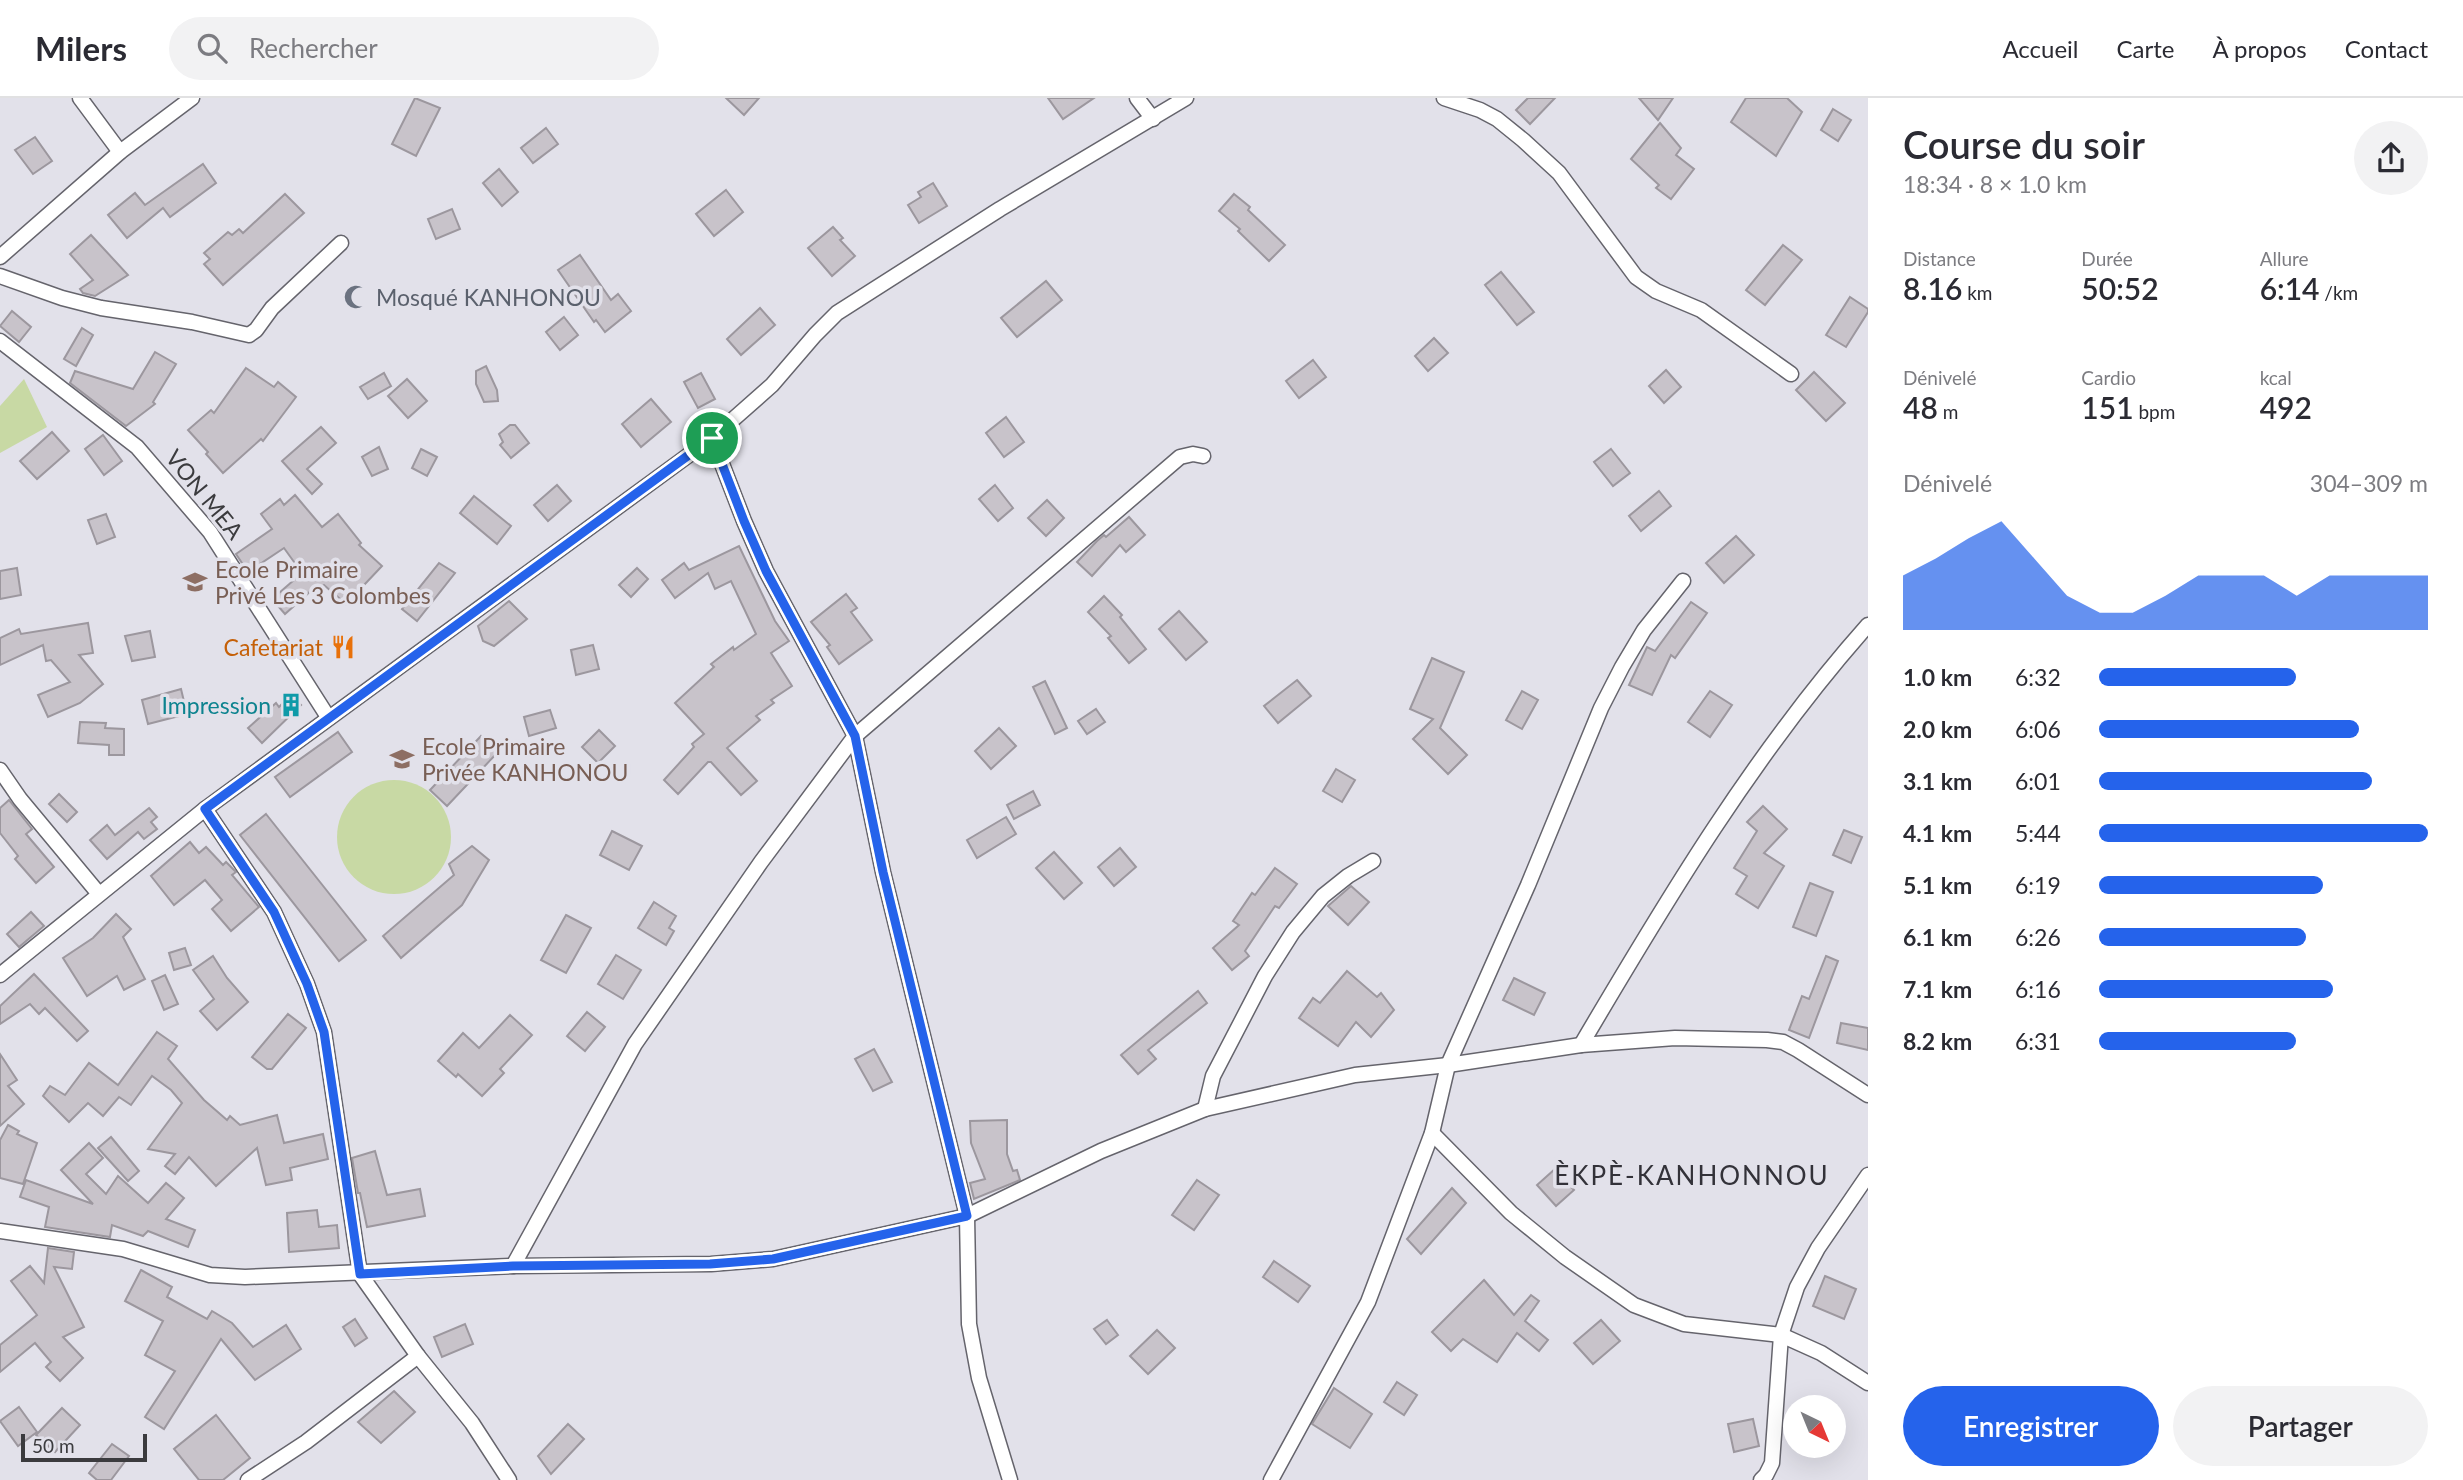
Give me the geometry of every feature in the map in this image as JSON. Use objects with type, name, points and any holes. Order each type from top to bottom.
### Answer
[{"type":"street","points":[[80,98],[120,152]]},
{"type":"street","points":[[0,257],[120,152],[191,98]]},
{"type":"street","points":[[1137,98],[1153,119]]},
{"type":"street","points":[[0,975],[205,809],[712,438],[772,385],[837,313],[1000,209],[1186,98]]},
{"type":"street","points":[[1444,98],[1497,119],[1559,173],[1636,277],[1646,285],[1701,310],[1791,374]]},
{"type":"street","points":[[0,276],[62,298],[101,308],[192,322],[250,335],[272,308],[341,243]]},
{"type":"street","name":"VON MEA","points":[[0,341],[137,447],[210,532],[328,717]]},
{"type":"street","points":[[712,438],[766,571],[855,736],[883,872],[967,1216],[969,1324],[979,1378],[1010,1480]]},
{"type":"street","points":[[513,1266],[635,1044],[761,862],[855,736],[1180,457],[1193,454],[1203,456]]},
{"type":"street","points":[[1271,1480],[1368,1302],[1432,1133],[1448,1065],[1528,885],[1611,687],[1643,630],[1683,580]]},
{"type":"street","points":[[1581,1045],[1632,958],[1742,786],[1824,675],[1868,625]]},
{"type":"street","points":[[0,770],[99,894]]},
{"type":"street","points":[[205,809],[274,912],[307,984],[324,1032],[360,1274],[418,1356],[472,1423],[509,1480]]},
{"type":"street","points":[[1205,1109],[1213,1076],[1265,976],[1293,932],[1322,896],[1373,861]]},
{"type":"street","points":[[0,1231],[123,1249],[210,1275],[244,1277],[513,1266],[710,1264],[773,1259],[967,1216],[1101,1151],[1205,1109],[1355,1075],[1448,1065],[1581,1045],[1675,1038],[1767,1040],[1783,1042],[1798,1050],[1868,1095]]},
{"type":"street","points":[[1432,1133],[1511,1213],[1565,1257],[1634,1305],[1684,1324],[1781,1335],[1821,1353],[1868,1383]]},
{"type":"street","points":[[1761,1480],[1772,1463],[1781,1335],[1797,1287],[1818,1248],[1868,1175]]},
{"type":"street","points":[[248,1480],[306,1443],[418,1356]]},
{"type":"green space","points":[[24,379],[47,427],[0,453],[0,406]]},
{"type":"green space","points":[[394,780],[416,785],[434,797],[446,815],[451,837],[446,859],[434,877],[416,889],[394,894],[372,889],[354,877],[342,859],[337,837],[342,815],[354,797],[372,785]]},
{"type":"building","points":[[415,98],[440,108],[416,156],[392,144]]},
{"type":"building","points":[[726,98],[759,98],[744,115]]},
{"type":"building","points":[[1048,98],[1094,98],[1063,119]]},
{"type":"building","points":[[1528,98],[1555,98],[1530,124],[1516,110]]},
{"type":"building","points":[[1639,98],[1673,98],[1658,120]]},
{"type":"building","points":[[1746,98],[1787,98],[1802,112],[1776,156],[1731,122]]},
{"type":"building","points":[[1833,109],[1851,120],[1838,141],[1821,130]]},
{"type":"building","points":[[1660,123],[1681,148],[1676,155],[1694,169],[1671,199],[1656,188],[1659,185],[1631,159]]},
{"type":"building","points":[[546,128],[558,144],[533,163],[521,148]]},
{"type":"building","points":[[35,137],[52,161],[33,174],[15,150]]},
{"type":"building","points":[[203,164],[216,183],[170,217],[163,208],[127,238],[108,215],[135,193],[145,205]]},
{"type":"building","points":[[499,169],[518,192],[502,206],[483,183]]},
{"type":"building","points":[[933,183],[947,206],[919,223],[908,205],[921,197],[918,192]]},
{"type":"building","points":[[726,190],[743,212],[714,236],[696,214]]},
{"type":"building","points":[[285,194],[304,213],[223,285],[204,264],[210,259],[204,253],[228,232],[232,235],[239,229],[243,233]]},
{"type":"building","points":[[1234,194],[1250,207],[1248,210],[1285,245],[1269,261],[1238,231],[1240,229],[1219,211]]},
{"type":"building","points":[[452,209],[460,229],[436,239],[428,219]]},
{"type":"building","points":[[833,227],[843,238],[840,240],[855,256],[832,276],[808,248]]},
{"type":"building","points":[[91,235],[128,275],[95,296],[83,293],[80,289],[93,280],[70,254]]},
{"type":"building","points":[[1783,245],[1802,260],[1765,305],[1746,290]]},
{"type":"building","points":[[580,255],[611,300],[618,294],[631,311],[605,332],[596,320],[594,322],[558,270]]},
{"type":"building","points":[[1501,272],[1534,312],[1517,325],[1485,285]]},
{"type":"building","points":[[1046,281],[1062,300],[1017,337],[1001,318]]},
{"type":"building","points":[[1850,297],[1868,309],[1868,312],[1846,347],[1826,335]]},
{"type":"building","points":[[760,308],[775,325],[741,355],[727,339]]},
{"type":"building","points":[[12,311],[31,327],[19,342],[0,326]]},
{"type":"building","points":[[564,317],[578,335],[560,350],[546,332]]},
{"type":"building","points":[[82,328],[93,335],[76,366],[64,359]]},
{"type":"building","points":[[1434,338],[1448,353],[1428,371],[1415,356]]},
{"type":"building","points":[[155,352],[176,364],[153,402],[155,404],[126,426],[70,383],[75,371],[133,389]]},
{"type":"building","points":[[1313,360],[1326,377],[1299,398],[1286,381]]},
{"type":"building","points":[[486,366],[497,390],[498,401],[484,402],[476,384],[476,371]]},
{"type":"building","points":[[246,368],[274,387],[278,382],[296,397],[263,441],[261,439],[223,473],[188,430],[211,410],[214,413]]},
{"type":"building","points":[[1666,370],[1681,387],[1664,403],[1649,386]]},
{"type":"building","points":[[1814,372],[1845,403],[1826,421],[1796,390]]},
{"type":"building","points":[[384,373],[391,386],[368,399],[360,387]]},
{"type":"building","points":[[701,373],[715,399],[698,408],[684,382]]},
{"type":"building","points":[[407,379],[427,401],[408,418],[388,396]]},
{"type":"building","points":[[651,399],[671,422],[641,447],[622,424]]},
{"type":"building","points":[[1006,417],[1024,442],[1004,457],[986,433]]},
{"type":"building","points":[[510,425],[515,425],[529,443],[511,458],[500,445],[503,442],[499,434]]},
{"type":"building","points":[[321,427],[336,443],[307,469],[322,484],[312,494],[282,461]]},
{"type":"building","points":[[52,432],[69,451],[37,479],[20,461]]},
{"type":"building","points":[[103,435],[122,461],[104,475],[85,449]]},
{"type":"building","points":[[379,447],[388,469],[372,476],[362,457]]},
{"type":"building","points":[[421,449],[437,457],[427,476],[412,468]]},
{"type":"building","points":[[1611,449],[1630,473],[1613,486],[1594,462]]},
{"type":"building","points":[[557,485],[571,501],[548,521],[534,505]]},
{"type":"building","points":[[995,485],[1013,508],[998,521],[979,499]]},
{"type":"building","points":[[1659,491],[1671,506],[1641,531],[1629,516]]},
{"type":"building","points":[[295,495],[322,527],[338,514],[361,543],[359,545],[382,566],[346,604],[324,585],[316,592],[313,589],[285,614],[272,599],[302,573],[284,548],[248,572],[236,554],[272,529],[261,514],[280,499],[284,505]]},
{"type":"building","points":[[474,496],[511,526],[497,544],[460,513]]},
{"type":"building","points":[[1047,500],[1064,518],[1046,536],[1028,518]]},
{"type":"building","points":[[106,514],[115,537],[97,544],[88,520]]},
{"type":"building","points":[[1129,517],[1145,535],[1126,552],[1120,545],[1092,576],[1077,562],[1097,541],[1104,535],[1106,537]]},
{"type":"building","points":[[1736,536],[1754,555],[1724,583],[1706,563]]},
{"type":"building","points":[[739,546],[775,621],[789,641],[771,653],[792,686],[771,700],[774,703],[756,716],[760,720],[727,748],[757,781],[741,795],[711,762],[708,762],[678,794],[664,780],[694,747],[692,744],[704,734],[675,703],[714,667],[711,664],[756,634],[731,581],[715,589],[708,573],[675,598],[662,580],[684,563],[689,570]]},
{"type":"building","points":[[439,563],[455,573],[417,621],[402,609]]},
{"type":"building","points":[[17,568],[21,595],[0,599],[0,571]]},
{"type":"building","points":[[637,568],[648,579],[631,597],[619,585]]},
{"type":"building","points":[[846,594],[857,608],[851,612],[872,640],[839,664],[827,647],[830,645],[811,622]]},
{"type":"building","points":[[1104,596],[1122,615],[1120,617],[1146,649],[1129,663],[1108,638],[1111,636],[1088,612]]},
{"type":"building","points":[[509,601],[527,619],[494,646],[483,641],[478,626]]},
{"type":"building","points":[[1691,602],[1707,613],[1675,658],[1671,655],[1652,695],[1629,685],[1647,647],[1655,651]]},
{"type":"building","points":[[1179,611],[1207,642],[1186,660],[1159,629]]},
{"type":"building","points":[[88,623],[93,653],[79,655],[103,684],[80,703],[48,717],[38,695],[70,682],[51,660],[46,661],[43,645],[0,665],[0,638],[19,629],[21,634]]},
{"type":"building","points":[[150,631],[155,657],[132,661],[125,636]]},
{"type":"building","points":[[593,645],[599,669],[576,675],[571,650]]},
{"type":"building","points":[[1432,658],[1464,672],[1440,728],[1467,755],[1448,774],[1413,739],[1433,719],[1410,709]]},
{"type":"building","points":[[1297,680],[1311,696],[1278,723],[1264,706]]},
{"type":"building","points":[[1045,681],[1067,728],[1055,734],[1033,687]]},
{"type":"building","points":[[181,689],[187,714],[148,724],[142,700]]},
{"type":"building","points":[[1522,691],[1538,700],[1522,729],[1506,720]]},
{"type":"building","points":[[1710,691],[1732,705],[1710,737],[1688,722]]},
{"type":"building","points":[[291,695],[301,705],[262,743],[248,728],[276,703],[279,707]]},
{"type":"building","points":[[1096,709],[1105,722],[1087,734],[1078,721]]},
{"type":"building","points":[[550,710],[556,728],[529,736],[524,717]]},
{"type":"building","points":[[80,722],[106,723],[105,728],[124,729],[124,755],[109,755],[109,745],[78,743]]},
{"type":"building","points":[[999,728],[1016,746],[991,769],[975,751]]},
{"type":"building","points":[[599,730],[615,746],[598,763],[582,747]]},
{"type":"building","points":[[338,732],[352,752],[290,797],[275,777]]},
{"type":"building","points":[[481,736],[498,752],[447,806],[430,790]]},
{"type":"building","points":[[1336,769],[1355,780],[1342,802],[1323,791]]},
{"type":"building","points":[[1033,791],[1040,805],[1014,819],[1007,805]]},
{"type":"building","points":[[59,794],[77,812],[67,822],[49,804]]},
{"type":"building","points":[[9,800],[32,829],[26,834],[54,867],[36,883],[15,859],[18,856],[0,833],[0,808]]},
{"type":"building","points":[[1763,806],[1787,829],[1764,853],[1784,866],[1758,908],[1736,894],[1747,876],[1734,868],[1757,831],[1747,822]]},
{"type":"building","points":[[149,808],[157,817],[151,822],[157,829],[144,839],[138,832],[107,859],[90,840],[107,825],[115,835]]},
{"type":"building","points":[[266,814],[366,940],[339,961],[240,835]]},
{"type":"building","points":[[1006,817],[1016,834],[977,858],[967,840]]},
{"type":"building","points":[[1844,830],[1862,837],[1851,863],[1833,855]]},
{"type":"building","points":[[612,831],[642,846],[629,870],[600,855]]},
{"type":"building","points":[[190,842],[199,853],[206,847],[223,865],[226,862],[236,872],[232,875],[259,907],[231,931],[212,909],[222,900],[205,880],[174,905],[151,876]]},
{"type":"building","points":[[472,846],[489,860],[462,905],[401,958],[383,936],[454,875],[449,864]]},
{"type":"building","points":[[1120,848],[1136,867],[1114,886],[1098,867]]},
{"type":"building","points":[[1054,852],[1082,883],[1064,899],[1036,868]]},
{"type":"building","points":[[1275,868],[1297,884],[1279,908],[1275,906],[1245,951],[1249,956],[1232,970],[1213,948],[1239,925],[1233,921],[1252,893],[1255,895]]},
{"type":"building","points":[[1810,883],[1833,892],[1816,936],[1793,927]]},
{"type":"building","points":[[1351,886],[1369,902],[1348,925],[1328,906]]},
{"type":"building","points":[[654,902],[676,916],[669,928],[674,931],[666,945],[638,928]]},
{"type":"building","points":[[31,912],[44,926],[19,947],[7,934]]},
{"type":"building","points":[[116,914],[131,929],[123,937],[145,979],[124,990],[117,976],[87,996],[63,958],[93,938]]},
{"type":"building","points":[[566,915],[591,928],[566,973],[541,960]]},
{"type":"building","points":[[185,948],[191,965],[174,970],[169,953]]},
{"type":"building","points":[[616,955],[641,970],[623,999],[598,984]]},
{"type":"building","points":[[213,956],[227,978],[248,1002],[217,1030],[200,1011],[214,999],[193,970]]},
{"type":"building","points":[[1826,956],[1838,961],[1809,1038],[1789,1030],[1802,996],[1809,999]]},
{"type":"building","points":[[1347,971],[1377,997],[1381,993],[1394,1010],[1371,1037],[1356,1022],[1338,1046],[1299,1018],[1313,998],[1320,1003]]},
{"type":"building","points":[[34,974],[88,1031],[77,1041],[45,1008],[39,1014],[30,1004],[0,1024],[0,1006]]},
{"type":"building","points":[[165,975],[178,1004],[164,1010],[152,981]]},
{"type":"building","points":[[1514,978],[1545,993],[1534,1015],[1503,1000]]},
{"type":"building","points":[[1198,991],[1207,1003],[1148,1050],[1156,1059],[1138,1074],[1121,1055]]},
{"type":"building","points":[[587,1012],[605,1027],[585,1051],[567,1036]]},
{"type":"building","points":[[288,1014],[306,1028],[272,1069],[267,1069],[252,1057]]},
{"type":"building","points":[[510,1015],[532,1035],[500,1069],[504,1073],[482,1096],[458,1074],[456,1077],[438,1061],[463,1033],[479,1048]]},
{"type":"building","points":[[1841,1023],[1868,1028],[1868,1050],[1837,1043]]},
{"type":"building","points":[[157,1032],[177,1046],[168,1059],[204,1100],[227,1120],[230,1116],[240,1125],[277,1115],[284,1143],[323,1134],[328,1159],[290,1168],[292,1180],[266,1185],[257,1148],[216,1186],[189,1157],[175,1174],[165,1166],[175,1154],[148,1149],[182,1103],[171,1090],[152,1076],[131,1105],[119,1097],[103,1116],[88,1103],[69,1122],[43,1096],[50,1086],[65,1095],[89,1063],[118,1085]]},
{"type":"building","points":[[874,1049],[892,1082],[873,1091],[855,1059]]},
{"type":"building","points":[[0,1054],[17,1080],[8,1086],[24,1104],[0,1126]]},
{"type":"building","points":[[1007,1120],[1007,1154],[1013,1171],[1017,1170],[1020,1180],[974,1199],[970,1183],[985,1179],[971,1143],[970,1121]]},
{"type":"building","points":[[8,1125],[19,1131],[17,1134],[37,1143],[23,1184],[0,1178],[0,1140]]},
{"type":"building","points":[[111,1137],[139,1171],[128,1181],[98,1148]]},
{"type":"building","points":[[89,1143],[103,1158],[86,1174],[106,1194],[118,1176],[148,1203],[166,1183],[184,1198],[166,1219],[195,1230],[188,1247],[148,1231],[143,1236],[112,1225],[110,1237],[45,1227],[49,1207],[20,1197],[26,1180],[93,1204],[61,1170]]},
{"type":"building","points":[[375,1151],[387,1195],[420,1189],[425,1216],[367,1227],[352,1158]]},
{"type":"building","points":[[1555,1169],[1574,1190],[1556,1206],[1537,1185]]},
{"type":"building","points":[[1197,1180],[1219,1195],[1194,1230],[1172,1215]]},
{"type":"building","points":[[1452,1188],[1466,1203],[1421,1254],[1407,1239]]},
{"type":"building","points":[[317,1210],[319,1227],[337,1225],[339,1248],[289,1252],[287,1213]]},
{"type":"building","points":[[48,1248],[74,1252],[72,1269],[54,1267],[84,1327],[63,1337],[83,1358],[60,1381],[46,1367],[51,1362],[35,1343],[0,1372],[0,1345],[37,1315],[11,1281],[30,1266],[44,1283]]},
{"type":"building","points":[[1274,1261],[1310,1286],[1298,1302],[1263,1277]]},
{"type":"building","points":[[141,1270],[172,1287],[167,1297],[207,1319],[212,1311],[232,1323],[253,1347],[286,1325],[301,1349],[255,1380],[221,1339],[164,1429],[145,1417],[175,1371],[145,1355],[163,1321],[125,1301]]},
{"type":"building","points":[[1825,1276],[1856,1289],[1844,1319],[1813,1306]]},
{"type":"building","points":[[1484,1280],[1514,1315],[1531,1295],[1539,1301],[1525,1321],[1548,1340],[1539,1351],[1517,1333],[1497,1362],[1463,1339],[1451,1351],[1432,1332]]},
{"type":"building","points":[[355,1319],[367,1338],[355,1346],[343,1327]]},
{"type":"building","points":[[1107,1320],[1118,1335],[1106,1344],[1094,1329]]},
{"type":"building","points":[[1601,1320],[1620,1341],[1593,1364],[1574,1343]]},
{"type":"building","points":[[465,1324],[473,1344],[442,1357],[434,1337]]},
{"type":"building","points":[[1157,1330],[1175,1348],[1148,1374],[1130,1356]]},
{"type":"building","points":[[1397,1382],[1417,1395],[1404,1415],[1384,1402]]},
{"type":"building","points":[[1334,1388],[1372,1414],[1350,1448],[1312,1424]]},
{"type":"building","points":[[394,1391],[415,1412],[381,1443],[358,1422]]},
{"type":"building","points":[[19,1407],[37,1432],[18,1446],[0,1421]]},
{"type":"building","points":[[62,1408],[80,1425],[55,1452],[36,1435]]},
{"type":"building","points":[[216,1415],[250,1458],[223,1480],[199,1480],[174,1449]]},
{"type":"building","points":[[1753,1419],[1759,1446],[1734,1452],[1728,1424]]},
{"type":"building","points":[[568,1424],[584,1439],[551,1474],[538,1456]]},
{"type":"building","points":[[112,1444],[129,1456],[111,1480],[97,1480],[89,1473]]},
{"type":"place","name":"Mosqué KANHONOU","points":[[356,297]]},
{"type":"place","name":"Ecole Primaire Privé Les 3 Colombes","points":[[195,582]]},
{"type":"place","name":"Cafetariat","points":[[343,647]]},
{"type":"place","name":"Impression","points":[[291,705]]},
{"type":"place","name":"Ecole Primaire Privée KANHONOU","points":[[402,759]]},
{"type":"district","name":"ÈKPÈ-KANHONNOU","points":[[1692,1175]]},
{"type":"route","points":[[712,438],[766,571],[855,736],[883,872],[967,1216],[773,1259],[710,1264],[513,1266],[360,1274],[324,1032],[307,984],[274,912],[205,809],[712,438]]}]
